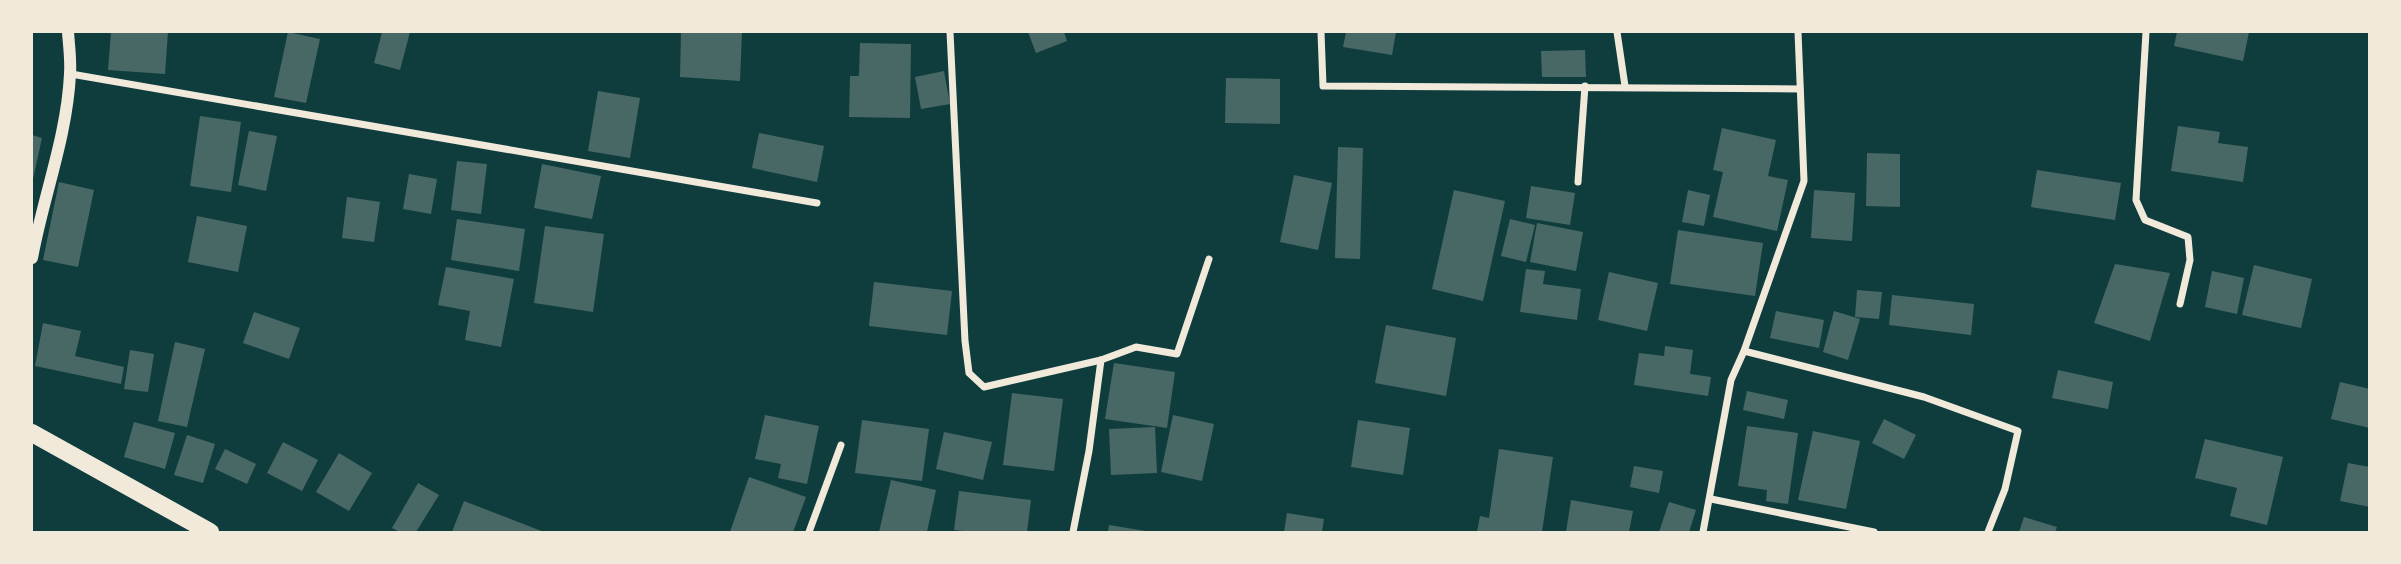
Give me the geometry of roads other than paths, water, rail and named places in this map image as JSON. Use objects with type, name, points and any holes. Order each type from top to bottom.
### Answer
[{"type":"main road","points":[[32,433],[210,533]]},
{"type":"street","points":[[32,258],[53,177],[71,74],[68,32]]},
{"type":"street","points":[[950,32],[965,341],[970,373],[984,387],[1101,360],[1136,346],[1177,354],[1209,259]]},
{"type":"street","points":[[1321,32],[1323,86],[1800,89]]},
{"type":"street","points":[[1616,32],[1625,86]]},
{"type":"street","points":[[1703,533],[1731,380],[1744,351],[1804,181],[1798,32]]},
{"type":"street","points":[[2146,32],[2136,200],[2145,220],[2188,237],[2190,260],[2180,304]]},
{"type":"street","points":[[71,74],[817,203]]},
{"type":"street","points":[[1578,182],[1584,86]]},
{"type":"street","points":[[1744,351],[1924,397],[2018,431],[2005,489],[1988,533]]},
{"type":"street","points":[[1073,533],[1089,451],[1101,360]]},
{"type":"street","points":[[809,533],[841,444]]},
{"type":"street","points":[[1710,499],[1874,533]]}]
